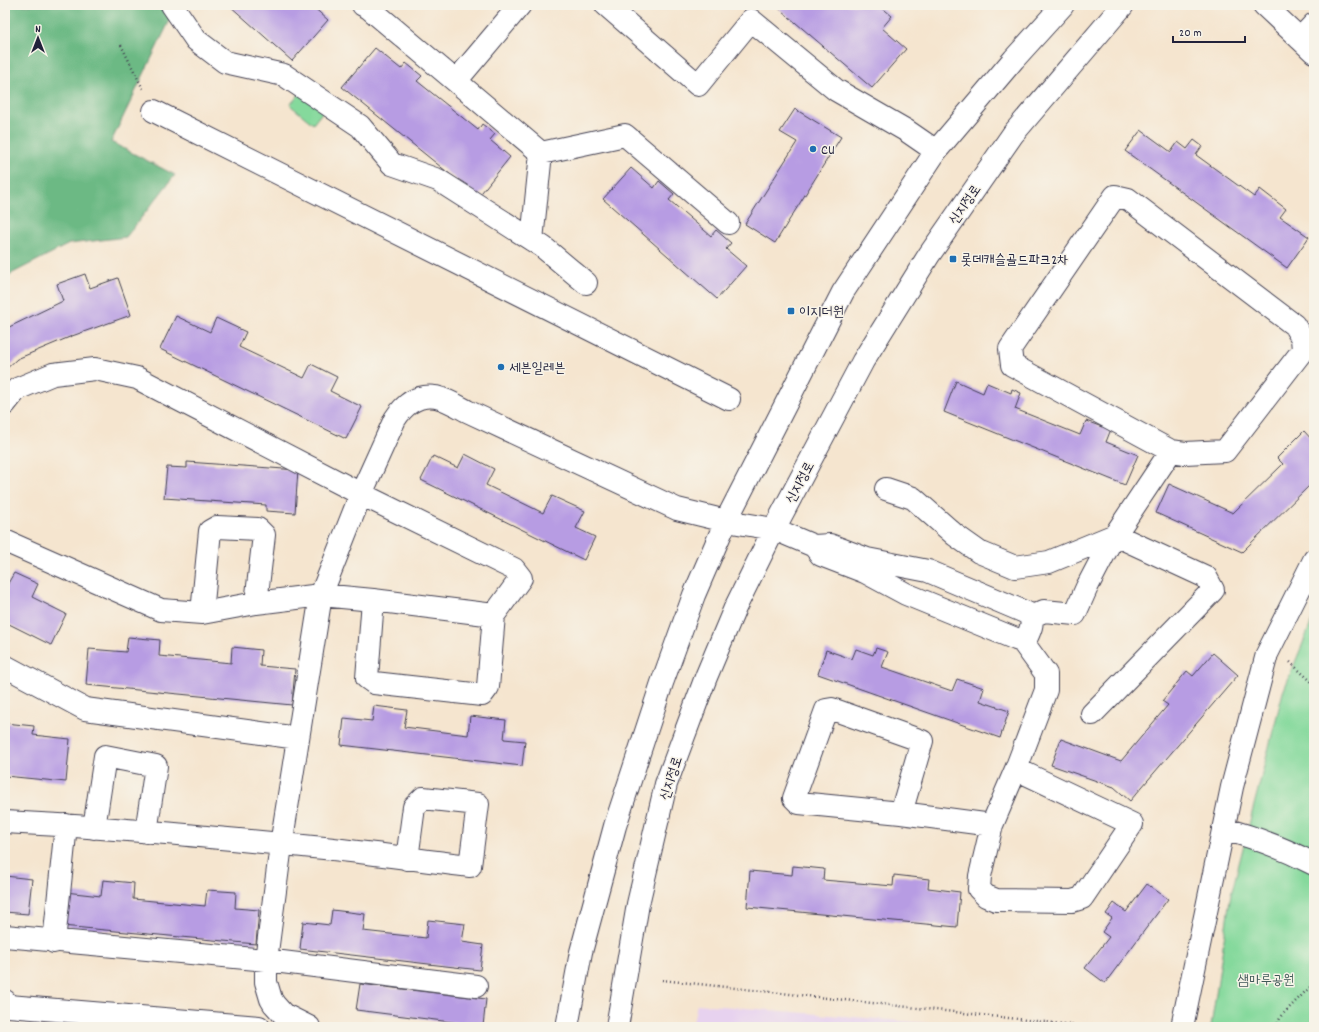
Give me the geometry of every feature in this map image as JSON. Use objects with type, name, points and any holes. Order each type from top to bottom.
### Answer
[{"type":"street","points":[[172,5],[196,40],[225,62],[284,75],[360,126],[392,164],[438,180],[543,247],[586,283]]},
{"type":"street","points":[[363,5],[369,8],[542,152]]},
{"type":"street","points":[[456,81],[520,5]]},
{"type":"street","points":[[606,5],[698,85],[751,20],[836,90],[907,131],[936,151]]},
{"type":"street","points":[[567,1027],[581,952],[615,826],[667,668],[694,595],[726,521],[843,292],[936,151],[1014,59],[1063,5]]},
{"type":"street","name":"신지정로","points":[[617,1027],[638,904],[666,784],[711,663],[735,608],[774,529],[863,361],[929,254],[1013,134],[1123,5]]},
{"type":"street","points":[[1264,5],[1309,38]]},
{"type":"street","points":[[154,111],[729,399]]},
{"type":"street","points":[[542,152],[625,135],[728,223]]},
{"type":"street","points":[[532,240],[542,152]]},
{"type":"street","points":[[1115,196],[1128,198],[1294,325],[1302,338],[1303,350],[1225,451],[1184,453],[1171,451],[1012,365],[1011,361],[1010,349],[1115,196]]},
{"type":"street","points":[[5,404],[18,389],[53,374],[95,369],[137,378],[361,494],[514,569],[521,578],[494,615],[488,688],[482,695],[374,683],[367,678],[373,600]]},
{"type":"street","points":[[309,1027],[284,1014],[274,1004],[266,982],[266,960],[281,845],[321,595],[361,494],[395,419],[402,408],[412,402],[422,397],[436,397],[676,509],[726,521],[774,529],[814,546],[830,545],[867,559],[928,571],[1027,613],[1031,617],[1032,625],[1026,639],[1022,641]]},
{"type":"street","points":[[1031,617],[1044,611],[1075,614],[1087,587],[1115,535],[1171,451]]},
{"type":"street","points":[[886,489],[913,498],[955,535],[979,552],[1015,567],[1049,562],[1115,535],[1206,577],[1213,590],[1092,714]]},
{"type":"street","points":[[202,613],[210,531],[217,527],[258,529],[264,535],[256,603]]},
{"type":"street","points":[[5,542],[160,610],[202,613],[256,603],[321,595],[494,615]]},
{"type":"street","points":[[814,546],[821,555],[865,572],[906,594],[1016,640],[1022,641],[1046,674],[1046,690],[1016,769],[992,825],[980,876],[979,889],[986,896],[996,900],[1072,901],[1082,898],[1132,824],[1016,769]]},
{"type":"street","points":[[1182,1027],[1234,780],[1267,654],[1314,560]]},
{"type":"street","points":[[5,666],[85,710],[298,738]]},
{"type":"street","points":[[901,813],[922,742],[832,709],[826,710],[794,798],[799,803],[901,813],[992,825]]},
{"type":"street","points":[[94,828],[105,756],[156,766],[146,832]]},
{"type":"street","points":[[5,822],[66,825],[146,832],[407,859]]},
{"type":"street","points":[[54,942],[66,825]]},
{"type":"street","points":[[1224,829],[1286,850],[1314,864]]},
{"type":"street","points":[[5,936],[54,942],[266,960],[476,986]]},
{"type":"street","points":[[5,1001],[9,1006],[259,1027]]},
{"type":"path","points":[[121,45],[154,111]]},
{"type":"path","points":[[1271,646],[1314,684]]},
{"type":"path","points":[[662,980],[1091,1027]]},
{"type":"path","points":[[1276,1027],[1281,1016],[1314,983]]},
{"type":"shaded area","points":[[697,1004],[974,1027],[692,1027]]},
{"type":"green space","points":[[5,5],[164,5],[170,20],[111,142],[175,175],[126,237],[69,244],[5,277]]},
{"type":"green space","points":[[301,92],[324,110],[313,124],[290,105]]},
{"type":"green space","name":"샘마루공원","points":[[1314,616],[1314,1027],[1211,1027],[1230,899],[1283,692]]},
{"type":"building","points":[[229,5],[311,5],[328,20],[292,61]]},
{"type":"building","points":[[775,5],[879,5],[892,16],[882,28],[906,49],[872,88]]},
{"type":"building","points":[[375,48],[401,69],[406,63],[422,76],[417,81],[478,130],[482,124],[495,134],[490,140],[510,157],[478,197],[342,87]]},
{"type":"building","points":[[795,109],[841,137],[775,243],[745,224],[797,142],[780,132]]},
{"type":"building","points":[[1141,130],[1171,152],[1178,142],[1187,149],[1194,140],[1202,146],[1196,155],[1254,197],[1260,189],[1286,209],[1280,217],[1309,237],[1287,268],[1125,151]]},
{"type":"building","points":[[631,168],[654,188],[659,181],[674,194],[669,200],[711,236],[716,230],[731,243],[726,249],[746,266],[717,299],[603,199]]},
{"type":"building","points":[[85,274],[90,288],[118,278],[131,315],[72,336],[17,359],[5,370],[5,329],[63,301],[57,284]]},
{"type":"building","points":[[176,316],[210,332],[216,318],[246,332],[239,347],[304,378],[311,364],[337,377],[330,391],[362,407],[346,439],[160,349]]},
{"type":"building","points":[[956,381],[983,393],[987,383],[1011,393],[1012,389],[1021,393],[1015,409],[1080,435],[1086,421],[1102,427],[1104,421],[1113,424],[1106,442],[1138,455],[1125,485],[944,412]]},
{"type":"building","points":[[1304,431],[1313,441],[1314,440],[1314,481],[1242,552],[1156,513],[1169,484],[1233,513],[1283,464],[1277,458]]},
{"type":"building","points":[[465,454],[494,469],[486,485],[543,513],[552,496],[585,511],[576,528],[595,537],[584,560],[421,480],[433,456],[458,468]]},
{"type":"building","points":[[187,462],[298,470],[295,513],[266,511],[266,505],[164,498],[167,467],[187,468]]},
{"type":"building","points":[[14,573],[38,584],[32,597],[66,614],[51,645],[5,622],[5,584],[7,585]]},
{"type":"building","points":[[128,637],[160,640],[159,656],[231,663],[232,647],[261,650],[260,666],[295,669],[292,705],[86,685],[89,649],[126,652]]},
{"type":"building","points":[[876,648],[888,652],[882,667],[952,691],[957,679],[984,688],[980,701],[1009,711],[1000,738],[818,674],[826,650],[852,659],[856,649],[873,655]]},
{"type":"building","points":[[1213,653],[1238,675],[1130,801],[1114,787],[1051,765],[1061,739],[1121,761],[1168,705],[1162,701],[1187,671],[1193,676]]},
{"type":"building","points":[[374,706],[407,710],[404,727],[468,735],[470,716],[506,720],[504,739],[525,741],[522,766],[341,745],[344,718],[372,721]]},
{"type":"building","points":[[5,723],[34,726],[33,735],[70,739],[66,782],[5,776]]},
{"type":"building","points":[[793,866],[824,869],[823,880],[893,886],[894,875],[929,879],[928,888],[960,892],[957,927],[747,907],[750,871],[792,875]]},
{"type":"building","points":[[5,876],[32,879],[28,914],[5,912]]},
{"type":"building","points":[[103,880],[134,883],[133,899],[205,906],[207,890],[236,892],[235,908],[259,910],[256,944],[62,926],[65,892],[101,896]]},
{"type":"building","points":[[1147,884],[1168,899],[1105,983],[1085,968],[1109,937],[1102,932],[1112,918],[1106,914],[1114,903],[1126,912]]},
{"type":"building","points":[[332,910],[365,914],[363,931],[426,938],[428,920],[465,924],[462,942],[483,945],[480,970],[300,949],[303,922],[330,925]]},
{"type":"building","points":[[360,984],[486,999],[483,1026],[356,1010]]},
{"type":"place","name":"CU","points":[[813,149]]},
{"type":"place","name":"롯데캐슬골드파크2차","points":[[953,259]]},
{"type":"place","name":"이지더원","points":[[791,311]]},
{"type":"place","name":"세븐일레븐","points":[[501,367]]}]
